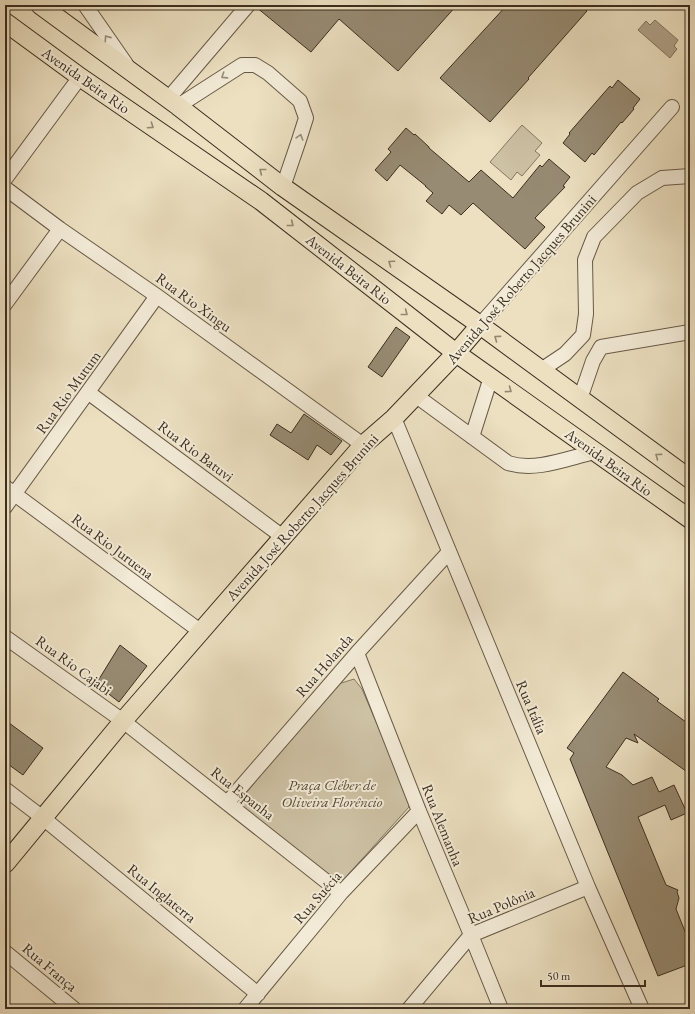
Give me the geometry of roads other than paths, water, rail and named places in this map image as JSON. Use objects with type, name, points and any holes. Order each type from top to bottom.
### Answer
[{"type":"main road","name":"Avenida Beira Rio","points":[[40,5],[173,102],[283,187],[480,325],[690,479]]},
{"type":"main road","name":"Avenida Beira Rio","points":[[5,22],[80,77],[261,201],[456,353],[690,520]]},
{"type":"main road","points":[[261,201],[270,201],[282,196],[283,187]]},
{"type":"main road","name":"Avenida José Roberto Jacques Brunini","points":[[5,864],[123,721],[363,445],[394,418],[456,353],[480,325]]},
{"type":"street","points":[[85,5],[129,70]]},
{"type":"street","points":[[173,102],[248,5]]},
{"type":"street","points":[[173,102],[242,65],[255,65],[268,73],[300,101],[306,118],[283,187]]},
{"type":"street","points":[[5,179],[80,77]]},
{"type":"street","name":"Avenida José Roberto Jacques Brunini","points":[[480,325],[672,107]]},
{"type":"street","points":[[541,370],[565,354],[583,335],[586,314],[585,260],[594,237],[636,193],[662,178],[690,176]]},
{"type":"street","name":"Rua Rio Xingu","points":[[5,188],[60,229],[157,296],[363,445]]},
{"type":"street","points":[[5,304],[60,229]]},
{"type":"street","name":"Rua Rio Mutum","points":[[5,507],[10,490],[89,393],[157,296]]},
{"type":"street","points":[[580,399],[593,361],[601,347],[690,332]]},
{"type":"street","points":[[472,437],[491,377]]},
{"type":"street","name":"Rua Rio Batuvi","points":[[89,393],[283,537]]},
{"type":"street","points":[[415,395],[508,463],[517,466],[541,465],[595,452]]},
{"type":"street","name":"Rua Itália","points":[[394,418],[588,887],[642,1009]]},
{"type":"street","name":"Rua Rio Juruena","points":[[10,490],[200,631]]},
{"type":"street","name":"Rua Holanda","points":[[227,803],[357,652],[449,552]]},
{"type":"street","name":"Rua Rio Cajabi","points":[[5,636],[123,721]]},
{"type":"street","name":"Rua Alemanha","points":[[357,652],[418,811],[471,935],[500,1009]]},
{"type":"street","name":"Rua Espanha","points":[[123,721],[341,893]]},
{"type":"street","name":"Rua Inglaterra","points":[[5,789],[43,818],[258,994]]},
{"type":"street","name":"Rua Suécia","points":[[246,1009],[341,893],[418,811]]},
{"type":"street","name":"Rua Polônia","points":[[409,1009],[471,935],[588,887]]},
{"type":"street","name":"Rua França","points":[[5,952],[74,1009]]},
{"type":"park label","name":"Praça Cléber de Oliveira Florêncio","points":[[332,792]]}]
